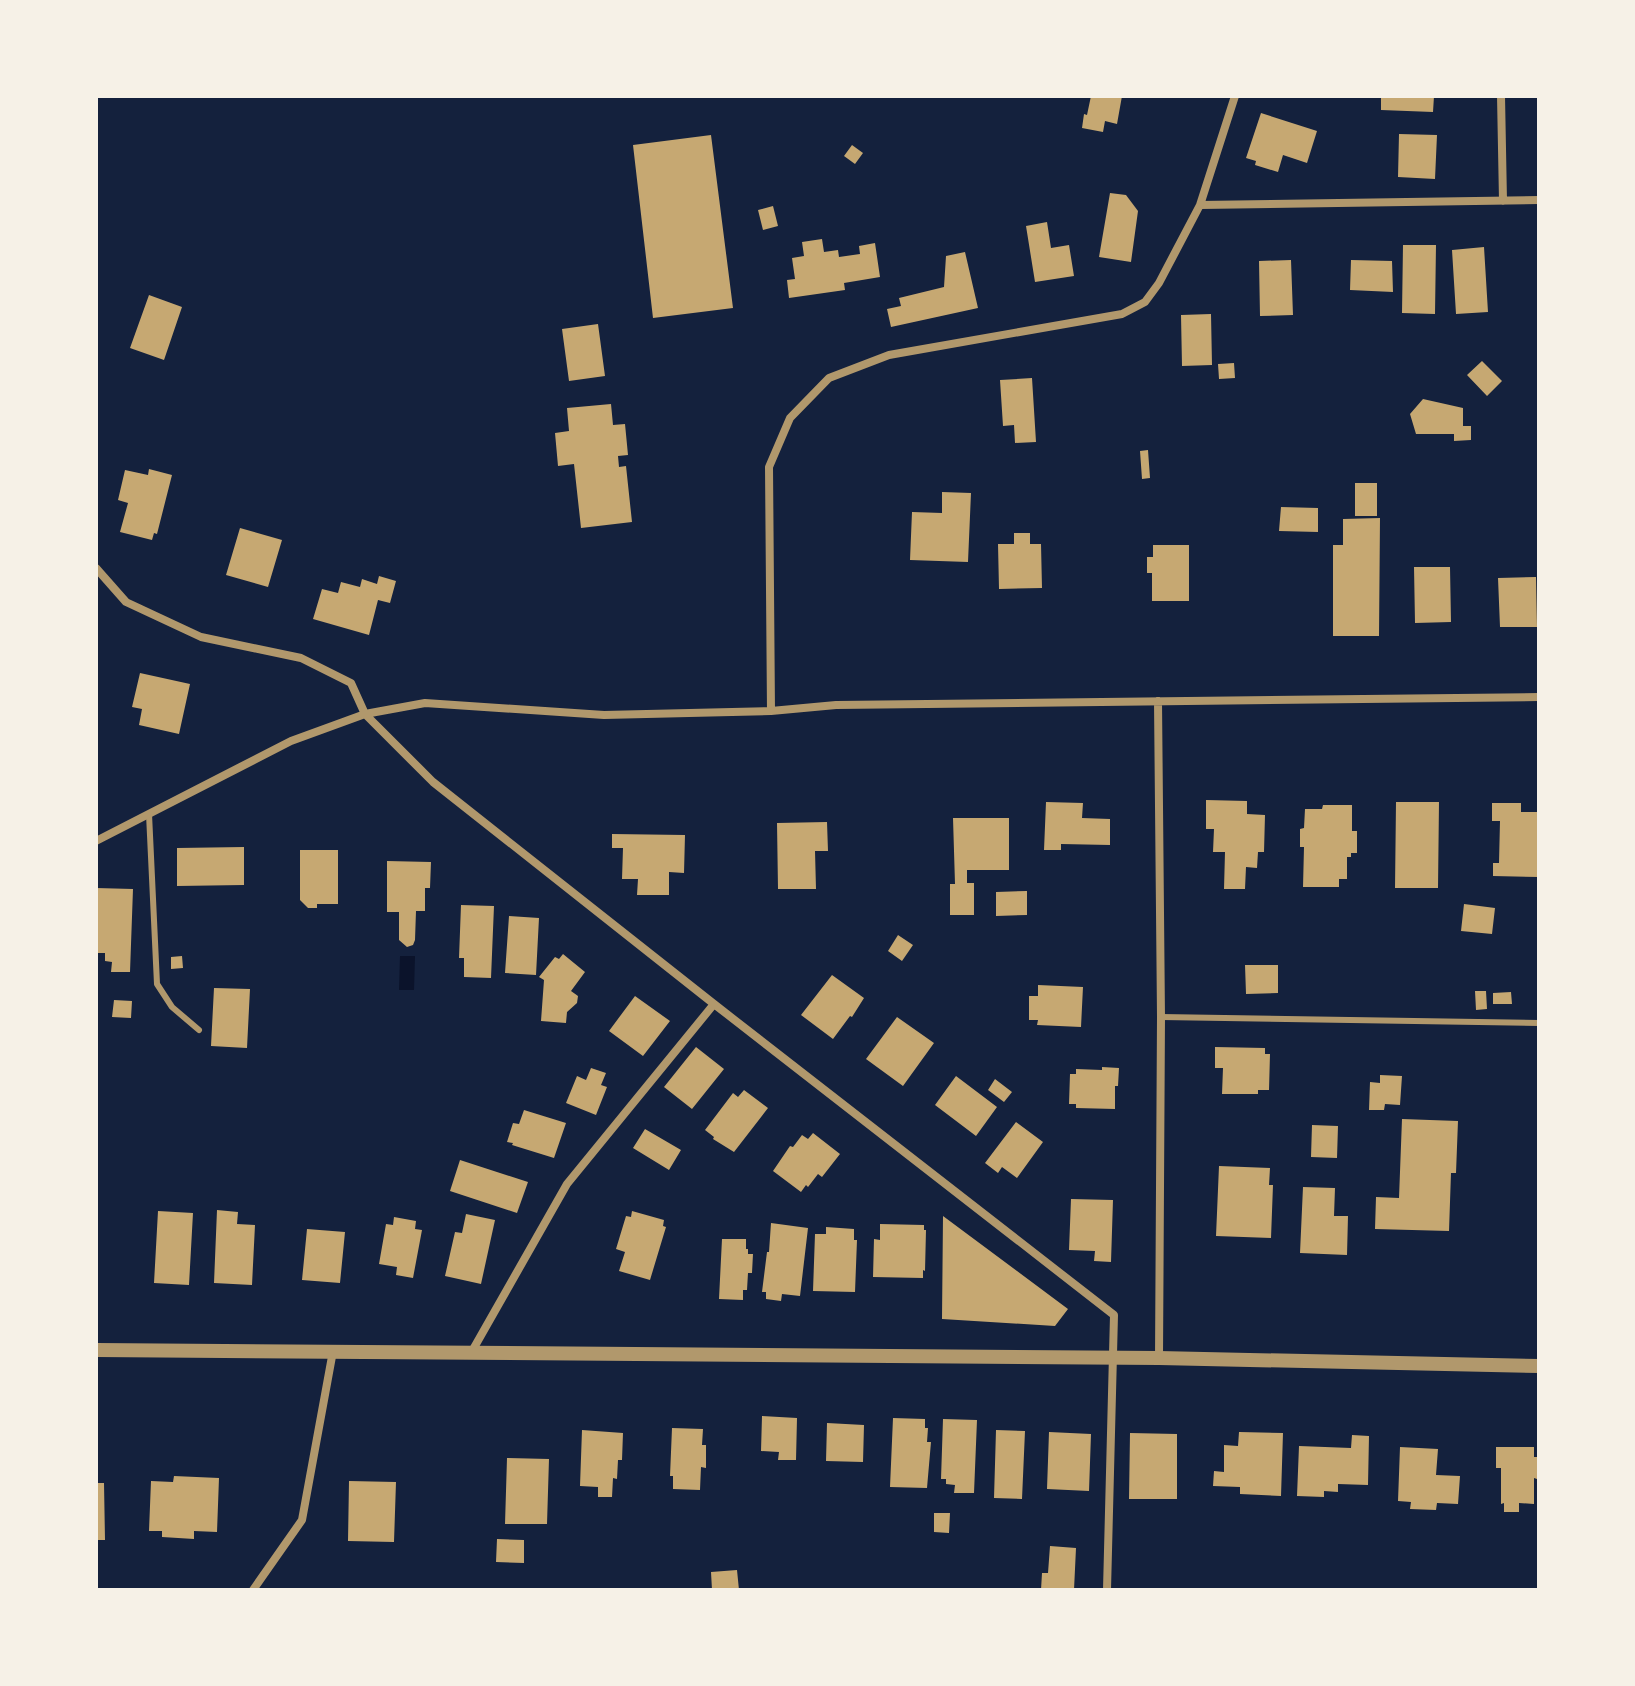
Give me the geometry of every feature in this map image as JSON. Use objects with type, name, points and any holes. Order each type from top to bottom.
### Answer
[{"type":"street","points":[[771,711],[769,467],[790,418],[829,378],[889,355],[1122,314],[1145,302],[1159,283],[1200,205],[1235,96]]},
{"type":"street","points":[[1501,96],[1503,201]]},
{"type":"street","points":[[1200,205],[1539,200]]},
{"type":"street","points":[[96,568],[126,602],[201,637],[301,658],[351,683],[365,714],[433,782],[1114,1315],[1107,1590]]},
{"type":"street","points":[[96,841],[291,741],[365,714],[425,703],[604,715],[771,711],[836,705],[1539,697]]},
{"type":"street","points":[[1158,701],[1161,1017],[1159,1358]]},
{"type":"street","points":[[471,1353],[567,1184],[714,1004]]},
{"type":"street","points":[[96,1350],[1159,1358],[1539,1366]]},
{"type":"street","points":[[253,1590],[302,1520],[333,1351]]},
{"type":"lane","points":[[149,814],[157,984],[172,1007],[199,1030]]},
{"type":"lane","points":[[1161,1017],[1539,1023]]},
{"type":"water","points":[[400,956],[415,956],[414,990],[399,990]]},
{"type":"building","points":[[1091,96],[1122,96],[1117,124],[1105,121],[1103,132],[1082,128]]},
{"type":"building","points":[[1381,96],[1434,96],[1433,112],[1381,110]]},
{"type":"building","points":[[1261,113],[1317,131],[1307,163],[1283,155],[1278,172],[1255,165],[1256,161],[1246,158]]},
{"type":"building","points":[[1399,134],[1437,135],[1435,179],[1398,177]]},
{"type":"building","points":[[711,135],[733,308],[653,318],[633,145]]},
{"type":"building","points":[[852,145],[863,153],[855,164],[844,156]]},
{"type":"building","points":[[1110,193],[1126,195],[1138,211],[1131,262],[1099,257]]},
{"type":"building","points":[[773,206],[778,226],[763,230],[758,210]]},
{"type":"building","points":[[1047,222],[1051,248],[1069,245],[1074,276],[1035,282],[1026,226]]},
{"type":"building","points":[[822,239],[824,252],[838,250],[839,257],[860,254],[859,246],[875,243],[880,277],[844,283],[845,290],[789,298],[787,280],[795,279],[792,258],[804,256],[802,242]]},
{"type":"building","points":[[1403,245],[1436,245],[1435,314],[1402,313]]},
{"type":"building","points":[[1484,247],[1488,312],[1456,314],[1452,250]]},
{"type":"building","points":[[965,252],[978,308],[891,327],[887,309],[901,306],[899,298],[944,287],[946,256]]},
{"type":"building","points":[[1291,260],[1293,315],[1260,316],[1259,261]]},
{"type":"building","points":[[1351,260],[1392,261],[1393,292],[1350,290]]},
{"type":"building","points":[[149,295],[182,307],[164,360],[130,348]]},
{"type":"building","points":[[1211,314],[1212,365],[1182,366],[1181,315]]},
{"type":"building","points":[[598,324],[605,376],[569,381],[562,329]]},
{"type":"building","points":[[1482,361],[1502,381],[1487,396],[1467,375]]},
{"type":"building","points":[[1234,363],[1235,378],[1219,379],[1218,364]]},
{"type":"building","points":[[1032,378],[1036,442],[1015,443],[1014,425],[1003,426],[1000,380]]},
{"type":"building","points":[[1423,399],[1463,408],[1463,426],[1471,426],[1471,440],[1454,441],[1454,434],[1416,434],[1410,414]]},
{"type":"building","points":[[611,404],[613,425],[625,424],[628,455],[618,456],[619,467],[626,466],[632,522],[581,528],[574,464],[558,466],[555,433],[569,431],[567,408]]},
{"type":"building","points":[[1148,450],[1150,478],[1142,479],[1140,451]]},
{"type":"building","points":[[149,469],[172,475],[157,534],[154,533],[152,540],[120,532],[128,503],[118,500],[125,470],[148,475]]},
{"type":"building","points":[[1355,483],[1377,483],[1377,516],[1355,516]]},
{"type":"building","points":[[942,492],[971,493],[968,562],[910,560],[912,512],[942,513]]},
{"type":"building","points":[[1281,507],[1318,508],[1318,532],[1279,531]]},
{"type":"building","points":[[1380,518],[1379,636],[1333,636],[1333,545],[1343,545],[1343,519]]},
{"type":"building","points":[[240,528],[282,540],[268,587],[226,575]]},
{"type":"building","points":[[1014,533],[1030,533],[1030,544],[1041,544],[1042,588],[999,589],[998,544],[1014,544]]},
{"type":"building","points":[[1153,545],[1189,545],[1189,601],[1152,601],[1152,573],[1147,573],[1147,557],[1153,557]]},
{"type":"building","points":[[1414,567],[1450,567],[1451,622],[1415,623]]},
{"type":"building","points":[[379,576],[396,581],[390,603],[378,600],[369,635],[313,619],[322,589],[338,593],[341,582],[360,587],[362,579],[377,584]]},
{"type":"building","points":[[1536,577],[1537,627],[1500,627],[1498,578]]},
{"type":"building","points":[[140,673],[190,684],[179,734],[139,725],[142,709],[132,707]]},
{"type":"building","points":[[1206,800],[1247,801],[1247,814],[1265,815],[1264,852],[1258,852],[1257,868],[1246,867],[1245,889],[1224,889],[1225,852],[1213,852],[1214,829],[1206,829]]},
{"type":"building","points":[[1046,802],[1083,803],[1082,818],[1110,819],[1110,845],[1061,844],[1061,850],[1044,850]]},
{"type":"building","points":[[1396,802],[1439,802],[1438,888],[1395,888]]},
{"type":"building","points":[[1492,803],[1521,803],[1521,812],[1539,812],[1539,877],[1493,876],[1493,863],[1499,863],[1500,821],[1492,821]]},
{"type":"building","points":[[1323,805],[1352,805],[1352,831],[1357,831],[1357,853],[1347,857],[1347,879],[1339,879],[1339,887],[1303,887],[1304,847],[1300,847],[1300,829],[1304,828],[1305,809],[1322,809]]},
{"type":"building","points":[[953,818],[1009,818],[1009,870],[967,870],[967,883],[974,883],[974,915],[950,915],[950,884],[955,884]]},
{"type":"building","points":[[827,822],[828,851],[815,851],[816,889],[778,889],[777,823]]},
{"type":"building","points":[[612,834],[685,835],[684,873],[669,872],[669,895],[637,895],[638,879],[622,879],[623,848],[612,848]]},
{"type":"building","points":[[244,847],[244,885],[177,886],[177,848]]},
{"type":"building","points":[[300,850],[338,850],[338,904],[317,904],[317,908],[308,908],[300,900]]},
{"type":"building","points":[[387,861],[431,862],[430,888],[425,888],[425,911],[416,911],[415,940],[413,945],[407,947],[399,940],[399,912],[387,912]]},
{"type":"building","points":[[96,888],[133,889],[130,972],[111,972],[112,962],[105,961],[105,953],[96,953]]},
{"type":"building","points":[[1027,891],[1027,915],[996,916],[996,892]]},
{"type":"building","points":[[1464,904],[1495,908],[1492,934],[1461,931]]},
{"type":"building","points":[[461,905],[494,906],[491,978],[464,977],[464,958],[459,958]]},
{"type":"building","points":[[509,916],[539,918],[536,975],[505,973]]},
{"type":"building","points":[[898,935],[913,945],[902,961],[888,951]]},
{"type":"building","points":[[563,954],[585,972],[571,991],[578,996],[577,1003],[567,1012],[566,1023],[541,1021],[544,980],[539,977],[555,957],[559,959]]},
{"type":"building","points":[[182,956],[183,968],[171,969],[171,957]]},
{"type":"building","points":[[1245,965],[1278,965],[1278,993],[1246,994]]},
{"type":"building","points":[[832,975],[864,998],[833,1039],[801,1015]]},
{"type":"building","points":[[1038,985],[1083,987],[1081,1027],[1037,1025],[1038,1020],[1029,1020],[1029,996],[1038,996]]},
{"type":"building","points":[[214,988],[250,989],[247,1048],[211,1046]]},
{"type":"building","points":[[1475,991],[1486,991],[1487,1009],[1476,1010]]},
{"type":"building","points":[[1511,992],[1512,1004],[1493,1004],[1493,993]]},
{"type":"building","points":[[635,996],[670,1021],[643,1056],[609,1031]]},
{"type":"building","points":[[114,1000],[132,1001],[131,1018],[112,1017]]},
{"type":"building","points":[[897,1017],[934,1043],[903,1086],[866,1059]]},
{"type":"building","points":[[696,1047],[724,1069],[692,1109],[664,1087]]},
{"type":"building","points":[[1215,1047],[1265,1048],[1265,1054],[1270,1054],[1269,1090],[1258,1090],[1258,1094],[1222,1094],[1223,1068],[1215,1068]]},
{"type":"building","points":[[1102,1067],[1119,1068],[1115,1109],[1076,1108],[1076,1104],[1069,1104],[1070,1074],[1076,1074],[1076,1069],[1102,1070]]},
{"type":"building","points":[[591,1068],[606,1073],[601,1085],[607,1087],[596,1115],[566,1103],[577,1076],[586,1080]]},
{"type":"building","points":[[1380,1075],[1402,1076],[1400,1105],[1385,1104],[1384,1110],[1369,1110],[1370,1082],[1380,1083]]},
{"type":"building","points":[[956,1076],[997,1107],[976,1136],[935,1105]]},
{"type":"building","points":[[995,1079],[1012,1092],[1004,1102],[988,1090]]},
{"type":"building","points":[[744,1090],[768,1108],[734,1152],[705,1130],[733,1093],[738,1097]]},
{"type":"building","points":[[524,1110],[566,1123],[554,1158],[507,1142],[513,1123],[519,1124]]},
{"type":"building","points":[[1402,1119],[1458,1121],[1456,1173],[1451,1173],[1449,1231],[1375,1229],[1376,1197],[1399,1198]]},
{"type":"building","points":[[1016,1122],[1043,1142],[1017,1178],[1002,1167],[998,1173],[985,1163]]},
{"type":"building","points":[[1312,1125],[1338,1126],[1337,1158],[1311,1157]]},
{"type":"building","points":[[645,1129],[681,1150],[669,1170],[633,1148]]},
{"type":"building","points":[[813,1133],[840,1154],[822,1177],[818,1174],[801,1192],[773,1171],[790,1146],[793,1147],[802,1135],[808,1139]]},
{"type":"building","points":[[460,1160],[528,1182],[517,1213],[450,1191]]},
{"type":"building","points":[[1219,1166],[1270,1168],[1269,1185],[1273,1185],[1271,1238],[1216,1236]]},
{"type":"building","points":[[1303,1187],[1335,1188],[1334,1216],[1348,1216],[1347,1255],[1300,1253]]},
{"type":"building","points":[[1071,1199],[1113,1200],[1111,1262],[1094,1261],[1095,1251],[1069,1250]]},
{"type":"building","points":[[217,1210],[238,1212],[237,1224],[255,1225],[252,1285],[214,1283]]},
{"type":"building","points":[[158,1211],[193,1213],[189,1285],[154,1283]]},
{"type":"building","points":[[632,1211],[664,1220],[663,1226],[666,1227],[650,1280],[619,1271],[625,1252],[616,1249],[626,1216],[631,1217]]},
{"type":"building","points":[[466,1214],[495,1220],[481,1284],[445,1276],[455,1232],[462,1233]]},
{"type":"building","points":[[943,1216],[1068,1309],[1055,1326],[942,1319]]},
{"type":"building","points":[[394,1217],[416,1221],[415,1229],[422,1230],[413,1278],[396,1275],[397,1267],[379,1264],[386,1224],[393,1225]]},
{"type":"building","points":[[771,1223],[808,1228],[800,1296],[782,1294],[781,1301],[766,1299],[766,1292],[762,1292]]},
{"type":"building","points":[[880,1224],[924,1225],[923,1278],[873,1277],[874,1239],[880,1240]]},
{"type":"building","points":[[826,1227],[854,1229],[854,1240],[857,1240],[855,1292],[813,1291],[815,1234],[826,1234]]},
{"type":"building","points":[[307,1229],[345,1232],[340,1283],[302,1280]]},
{"type":"building","points":[[722,1239],[746,1239],[748,1254],[753,1254],[752,1273],[748,1273],[743,1300],[719,1299]]},
{"type":"building","points":[[762,1416],[797,1418],[796,1460],[778,1460],[779,1452],[761,1451]]},
{"type":"building","points":[[893,1418],[925,1419],[927,1442],[931,1442],[927,1488],[890,1487]]},
{"type":"building","points":[[943,1419],[977,1420],[974,1493],[954,1493],[955,1485],[946,1484],[946,1479],[941,1479]]},
{"type":"building","points":[[827,1423],[864,1425],[863,1462],[826,1461]]},
{"type":"building","points":[[672,1428],[703,1429],[706,1468],[701,1467],[700,1490],[673,1489],[673,1476],[670,1476]]},
{"type":"building","points":[[582,1430],[623,1433],[622,1460],[618,1460],[617,1479],[613,1478],[612,1497],[598,1497],[598,1487],[580,1486]]},
{"type":"building","points":[[996,1430],[1025,1431],[1022,1499],[994,1498]]},
{"type":"building","points":[[1049,1432],[1091,1434],[1089,1491],[1047,1489]]},
{"type":"building","points":[[1239,1432],[1283,1433],[1281,1496],[1240,1494],[1240,1487],[1213,1486],[1214,1471],[1224,1472],[1224,1445],[1238,1446]]},
{"type":"building","points":[[1130,1433],[1177,1434],[1177,1499],[1129,1499]]},
{"type":"building","points":[[1352,1435],[1369,1436],[1368,1485],[1338,1484],[1338,1492],[1324,1491],[1324,1497],[1297,1496],[1299,1446],[1351,1448]]},
{"type":"building","points":[[1400,1447],[1438,1449],[1436,1475],[1460,1476],[1458,1504],[1437,1503],[1436,1510],[1410,1509],[1411,1502],[1398,1501]]},
{"type":"building","points":[[1496,1447],[1534,1447],[1537,1479],[1534,1478],[1534,1504],[1519,1503],[1519,1512],[1504,1512],[1504,1503],[1501,1504],[1501,1468],[1496,1468]]},
{"type":"building","points":[[507,1458],[549,1459],[547,1524],[505,1524]]},
{"type":"building","points":[[174,1476],[219,1478],[217,1532],[194,1531],[194,1539],[162,1537],[162,1531],[149,1531],[151,1481],[173,1482]]},
{"type":"building","points":[[349,1481],[396,1482],[394,1542],[348,1541]]},
{"type":"building","points":[[96,1483],[104,1483],[105,1540],[96,1540]]},
{"type":"building","points":[[934,1513],[950,1513],[949,1533],[934,1532]]},
{"type":"building","points":[[497,1539],[524,1540],[524,1563],[496,1562]]},
{"type":"building","points":[[1050,1546],[1076,1548],[1074,1590],[1041,1590],[1042,1573],[1048,1573]]},
{"type":"building","points":[[737,1570],[739,1590],[712,1590],[711,1572]]}]
